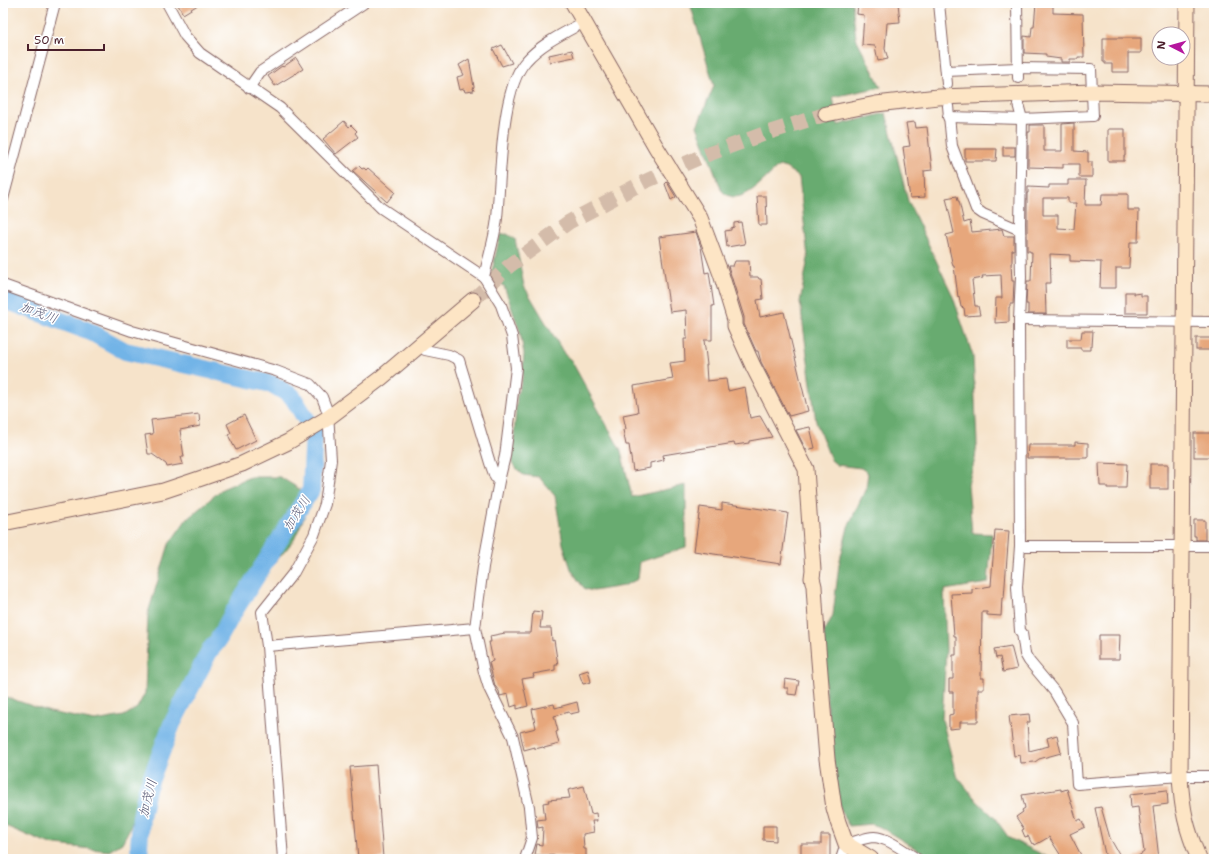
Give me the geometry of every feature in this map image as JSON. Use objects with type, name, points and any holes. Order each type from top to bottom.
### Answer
[{"type":"street","points":[[3,200],[55,3]]},
{"type":"street","points":[[167,3],[185,36],[200,53],[280,108],[381,208],[484,278],[502,305],[512,336],[516,368],[505,456],[499,479],[483,567],[475,628],[484,672],[489,688],[513,737],[529,807],[532,838],[525,859]]},
{"type":"street","points":[[249,88],[260,72],[364,3]]},
{"type":"street","points":[[573,3],[656,147],[700,218],[721,274],[735,320],[735,326],[756,373],[806,469],[813,570],[812,578],[814,586],[827,759],[834,808],[846,844],[870,859]]},
{"type":"street","points":[[939,3],[947,84]]},
{"type":"street","points":[[1017,3],[1018,78]]},
{"type":"street","points":[[1186,3],[1180,776],[1184,816],[1195,858]]},
{"type":"street","points":[[484,278],[497,219],[504,132],[511,89],[525,61],[542,47],[584,22]]},
{"type":"street","points":[[946,71],[1018,68],[1091,69],[1093,92],[1093,116],[1022,119],[948,117]]},
{"type":"street","points":[[826,114],[876,104],[938,97],[1093,92],[1214,94]]},
{"type":"street","points":[[1018,104],[1022,119],[1020,230],[1021,277],[1019,320],[1020,546],[1017,587],[1020,631],[1022,633],[1026,654],[1054,691],[1073,723],[1077,784],[1180,776],[1214,776]]},
{"type":"street","points":[[948,106],[952,146],[976,209],[983,214],[1020,230]]},
{"type":"street","points":[[3,285],[132,331],[276,371],[310,384],[322,396],[328,414],[330,460],[325,504],[314,535],[294,572],[262,612],[267,646],[283,859]]},
{"type":"street","points":[[3,523],[163,490],[242,464],[288,442],[328,419],[381,378],[473,300]]},
{"type":"street","points":[[1019,320],[1214,322]]},
{"type":"street","points":[[421,344],[425,350],[449,355],[459,360],[490,463],[495,477],[499,479]]},
{"type":"street","points":[[1020,546],[1214,546]]},
{"type":"street","points":[[267,646],[475,628]]},
{"type":"street","points":[[846,844],[873,837],[881,838],[917,859]]},
{"type":"street","points":[[841,859],[846,844]]},
{"type":"green space","points":[[690,3],[852,3],[856,38],[881,87],[833,97],[838,125],[886,113],[908,201],[952,294],[973,356],[977,443],[975,459],[968,484],[972,533],[992,534],[988,583],[944,590],[946,650],[942,719],[956,775],[977,801],[994,817],[1009,838],[1051,859],[933,859],[880,827],[872,824],[849,826],[844,818],[836,796],[820,634],[826,629],[833,615],[839,564],[848,527],[866,488],[868,473],[861,468],[837,465],[831,460],[816,422],[800,302],[808,258],[799,177],[786,168],[779,166],[760,184],[744,195],[737,197],[729,196],[722,191],[697,126],[714,86]]},
{"type":"green space","points":[[507,234],[515,239],[524,286],[565,355],[571,360],[621,451],[632,497],[686,485],[686,547],[640,562],[638,579],[623,586],[593,591],[585,589],[571,569],[563,544],[555,496],[539,477],[523,475],[512,464],[517,395],[522,379],[524,354],[520,332],[504,286],[491,276],[500,235]]},
{"type":"green space","points":[[250,477],[280,477],[306,493],[308,508],[294,540],[209,642],[156,750],[130,828],[122,843],[109,851],[48,844],[3,825],[3,696],[50,712],[95,721],[124,716],[137,708],[145,693],[148,613],[169,544],[186,520],[222,489]]},
{"type":"building","points":[[177,3],[201,3],[183,14]]},
{"type":"building","points":[[858,3],[898,3],[900,22],[887,23],[885,49],[888,59],[878,61],[875,46],[862,45],[864,15],[857,14]]},
{"type":"building","points":[[1036,3],[1053,3],[1053,13],[1083,14],[1084,57],[1070,59],[1070,62],[1061,62],[1061,59],[1046,57],[1046,54],[1024,53],[1024,36],[1031,37],[1032,27],[1034,27]]},
{"type":"building","points":[[1103,38],[1141,38],[1141,53],[1128,53],[1128,72],[1112,72],[1112,64],[1105,64],[1105,62],[1103,62]]},
{"type":"building","points":[[502,45],[512,63],[502,66],[493,49]]},
{"type":"building","points":[[572,50],[574,57],[550,62],[549,55]]},
{"type":"building","points":[[296,58],[303,69],[275,86],[268,76]]},
{"type":"building","points":[[469,59],[474,91],[465,92],[464,89],[460,90],[457,77],[464,75],[459,65]]},
{"type":"building","points":[[344,121],[349,127],[351,125],[357,131],[355,133],[358,137],[336,154],[323,139]]},
{"type":"building","points":[[915,122],[916,128],[927,127],[932,170],[924,171],[925,197],[910,198],[903,147],[910,146],[906,123]]},
{"type":"building","points":[[1074,123],[1074,151],[1088,152],[1088,162],[1092,162],[1092,177],[1079,177],[1079,164],[1063,164],[1063,168],[1028,167],[1028,132],[1030,132],[1030,125],[1044,125],[1044,151],[1062,151],[1062,124]]},
{"type":"building","points":[[1108,129],[1125,129],[1124,161],[1108,161]]},
{"type":"building","points":[[1003,147],[1015,147],[1015,156],[1003,156]]},
{"type":"building","points":[[965,149],[997,149],[996,161],[965,161]]},
{"type":"building","points":[[359,166],[366,170],[368,168],[395,192],[387,202],[353,171]]},
{"type":"building","points":[[1068,180],[1086,180],[1085,205],[1101,205],[1102,194],[1128,194],[1128,210],[1139,210],[1138,242],[1130,242],[1129,268],[1116,268],[1116,288],[1100,288],[1101,262],[1070,261],[1070,255],[1050,254],[1051,283],[1045,283],[1046,314],[1028,314],[1028,304],[1026,304],[1027,281],[1031,281],[1032,252],[1027,251],[1028,187],[1049,188],[1049,185],[1068,185]],"holes":[[[1043,198],[1068,198],[1068,203],[1076,203],[1074,229],[1058,228],[1058,215],[1043,215]]]},
{"type":"building","points":[[667,182],[676,197],[671,200],[665,184]]},
{"type":"building","points":[[757,196],[766,196],[767,225],[759,225]]},
{"type":"building","points":[[957,196],[964,223],[970,221],[972,232],[1002,229],[1004,236],[1014,236],[1014,250],[1012,250],[1011,263],[1012,281],[1014,281],[1013,304],[1010,304],[1009,307],[1009,322],[995,323],[996,298],[1002,298],[1001,275],[982,276],[983,278],[972,280],[975,306],[978,306],[980,315],[965,316],[964,308],[961,307],[959,296],[958,297],[954,266],[946,235],[954,233],[946,198]]},
{"type":"building","points":[[741,222],[745,244],[727,247],[725,231],[731,230],[731,228],[734,227],[734,223]]},
{"type":"building","points":[[696,232],[701,247],[705,273],[709,272],[714,306],[712,306],[712,340],[704,340],[707,381],[726,379],[728,391],[745,387],[750,418],[760,416],[772,437],[749,441],[749,443],[735,445],[734,443],[663,455],[664,460],[650,463],[650,468],[633,471],[629,445],[626,445],[623,430],[626,429],[623,415],[638,412],[634,386],[673,379],[670,363],[685,361],[684,339],[687,339],[686,310],[670,312],[659,237]]},
{"type":"building","points":[[735,261],[749,261],[750,277],[758,277],[761,279],[763,299],[757,300],[760,317],[784,312],[808,411],[789,416],[761,362],[758,351],[756,351],[744,324],[744,317],[728,266],[733,266]]},
{"type":"building","points":[[1125,292],[1134,292],[1134,294],[1141,293],[1141,296],[1147,296],[1147,313],[1125,313]]},
{"type":"building","points":[[1082,331],[1093,331],[1092,347],[1090,347],[1090,350],[1081,350],[1081,348],[1067,348],[1067,339],[1081,339]]},
{"type":"building","points":[[1196,338],[1214,338],[1214,350],[1196,350]]},
{"type":"building","points":[[199,414],[200,426],[180,430],[184,457],[181,457],[183,464],[167,467],[166,464],[152,454],[148,454],[145,435],[153,434],[151,420]]},
{"type":"building","points":[[244,415],[256,440],[236,450],[228,435],[231,433],[227,424]]},
{"type":"building","points":[[810,427],[815,448],[806,450],[796,430]]},
{"type":"building","points":[[1194,433],[1214,433],[1214,457],[1194,457]]},
{"type":"building","points":[[1075,442],[1088,443],[1088,458],[1027,458],[1028,445],[1075,445]]},
{"type":"building","points":[[1099,463],[1127,464],[1126,488],[1107,488],[1107,486],[1100,486]]},
{"type":"building","points":[[1150,464],[1168,464],[1168,489],[1150,489]]},
{"type":"building","points":[[722,503],[788,513],[781,564],[694,551],[700,507],[722,510]]},
{"type":"building","points":[[1194,520],[1205,520],[1205,540],[1196,540],[1196,536],[1194,536]]},
{"type":"building","points":[[995,530],[1009,531],[1004,598],[1002,598],[1001,616],[987,615],[987,612],[982,612],[981,678],[984,678],[984,689],[978,689],[978,722],[960,722],[960,728],[949,729],[949,715],[953,714],[953,692],[949,692],[949,679],[953,679],[953,655],[956,655],[956,636],[954,636],[951,594],[972,593],[972,589],[991,586]]},
{"type":"building","points":[[533,611],[542,612],[540,628],[551,628],[552,641],[554,640],[558,665],[555,665],[555,670],[533,674],[534,677],[522,679],[528,706],[517,709],[517,705],[511,707],[508,694],[500,696],[499,691],[495,686],[489,662],[493,661],[489,642],[491,642],[490,636],[505,633],[531,633]]},
{"type":"building","points":[[1099,635],[1120,635],[1119,659],[1099,659]]},
{"type":"building","points":[[1011,646],[1017,669],[1003,672],[1000,657],[996,658],[994,649]]},
{"type":"building","points":[[588,670],[591,682],[583,684],[579,673]]},
{"type":"building","points":[[785,679],[799,681],[796,695],[788,694],[788,688],[784,688]]},
{"type":"building","points":[[577,702],[579,712],[570,714],[569,712],[554,716],[558,731],[556,732],[559,744],[544,748],[535,749],[535,747],[524,750],[520,732],[536,728],[532,709],[554,704],[555,708]]},
{"type":"building","points":[[1029,714],[1030,722],[1027,722],[1029,751],[1049,746],[1047,738],[1057,735],[1061,753],[1039,759],[1035,762],[1021,763],[1020,755],[1014,756],[1009,716]]},
{"type":"building","points":[[376,765],[383,858],[358,859],[350,767]]},
{"type":"building","points":[[584,786],[591,814],[596,813],[597,821],[592,821],[594,832],[583,834],[586,859],[571,859],[572,856],[535,855],[537,844],[542,845],[543,827],[538,828],[537,820],[545,819],[543,803],[549,802],[548,800],[570,798],[568,790]]},
{"type":"building","points":[[1061,789],[1061,791],[1067,789],[1077,821],[1081,819],[1085,827],[1070,834],[1083,859],[1063,859],[1049,837],[1035,845],[1034,843],[1032,844],[1028,836],[1025,837],[1022,830],[1024,829],[1016,817],[1023,812],[1022,810],[1025,808],[1022,795]]},
{"type":"building","points":[[1167,790],[1168,804],[1153,806],[1159,859],[1134,859],[1144,852],[1138,807],[1131,808],[1130,794]]},
{"type":"building","points":[[1101,807],[1110,838],[1122,859],[1106,859],[1095,808]]},
{"type":"building","points":[[763,826],[776,826],[776,841],[763,840]]},
{"type":"building","points":[[821,835],[830,835],[830,859],[801,859],[801,844],[821,844]]},
{"type":"waterway","name":"加茂川","points":[[3,299],[91,332],[125,351],[272,384],[292,396],[314,432],[311,490],[233,613],[217,642],[210,650],[172,724],[147,789],[141,817],[139,847],[141,859]]},
{"type":"tunnel","points":[[473,300],[509,266],[569,222],[644,182],[703,156],[826,114]]}]
